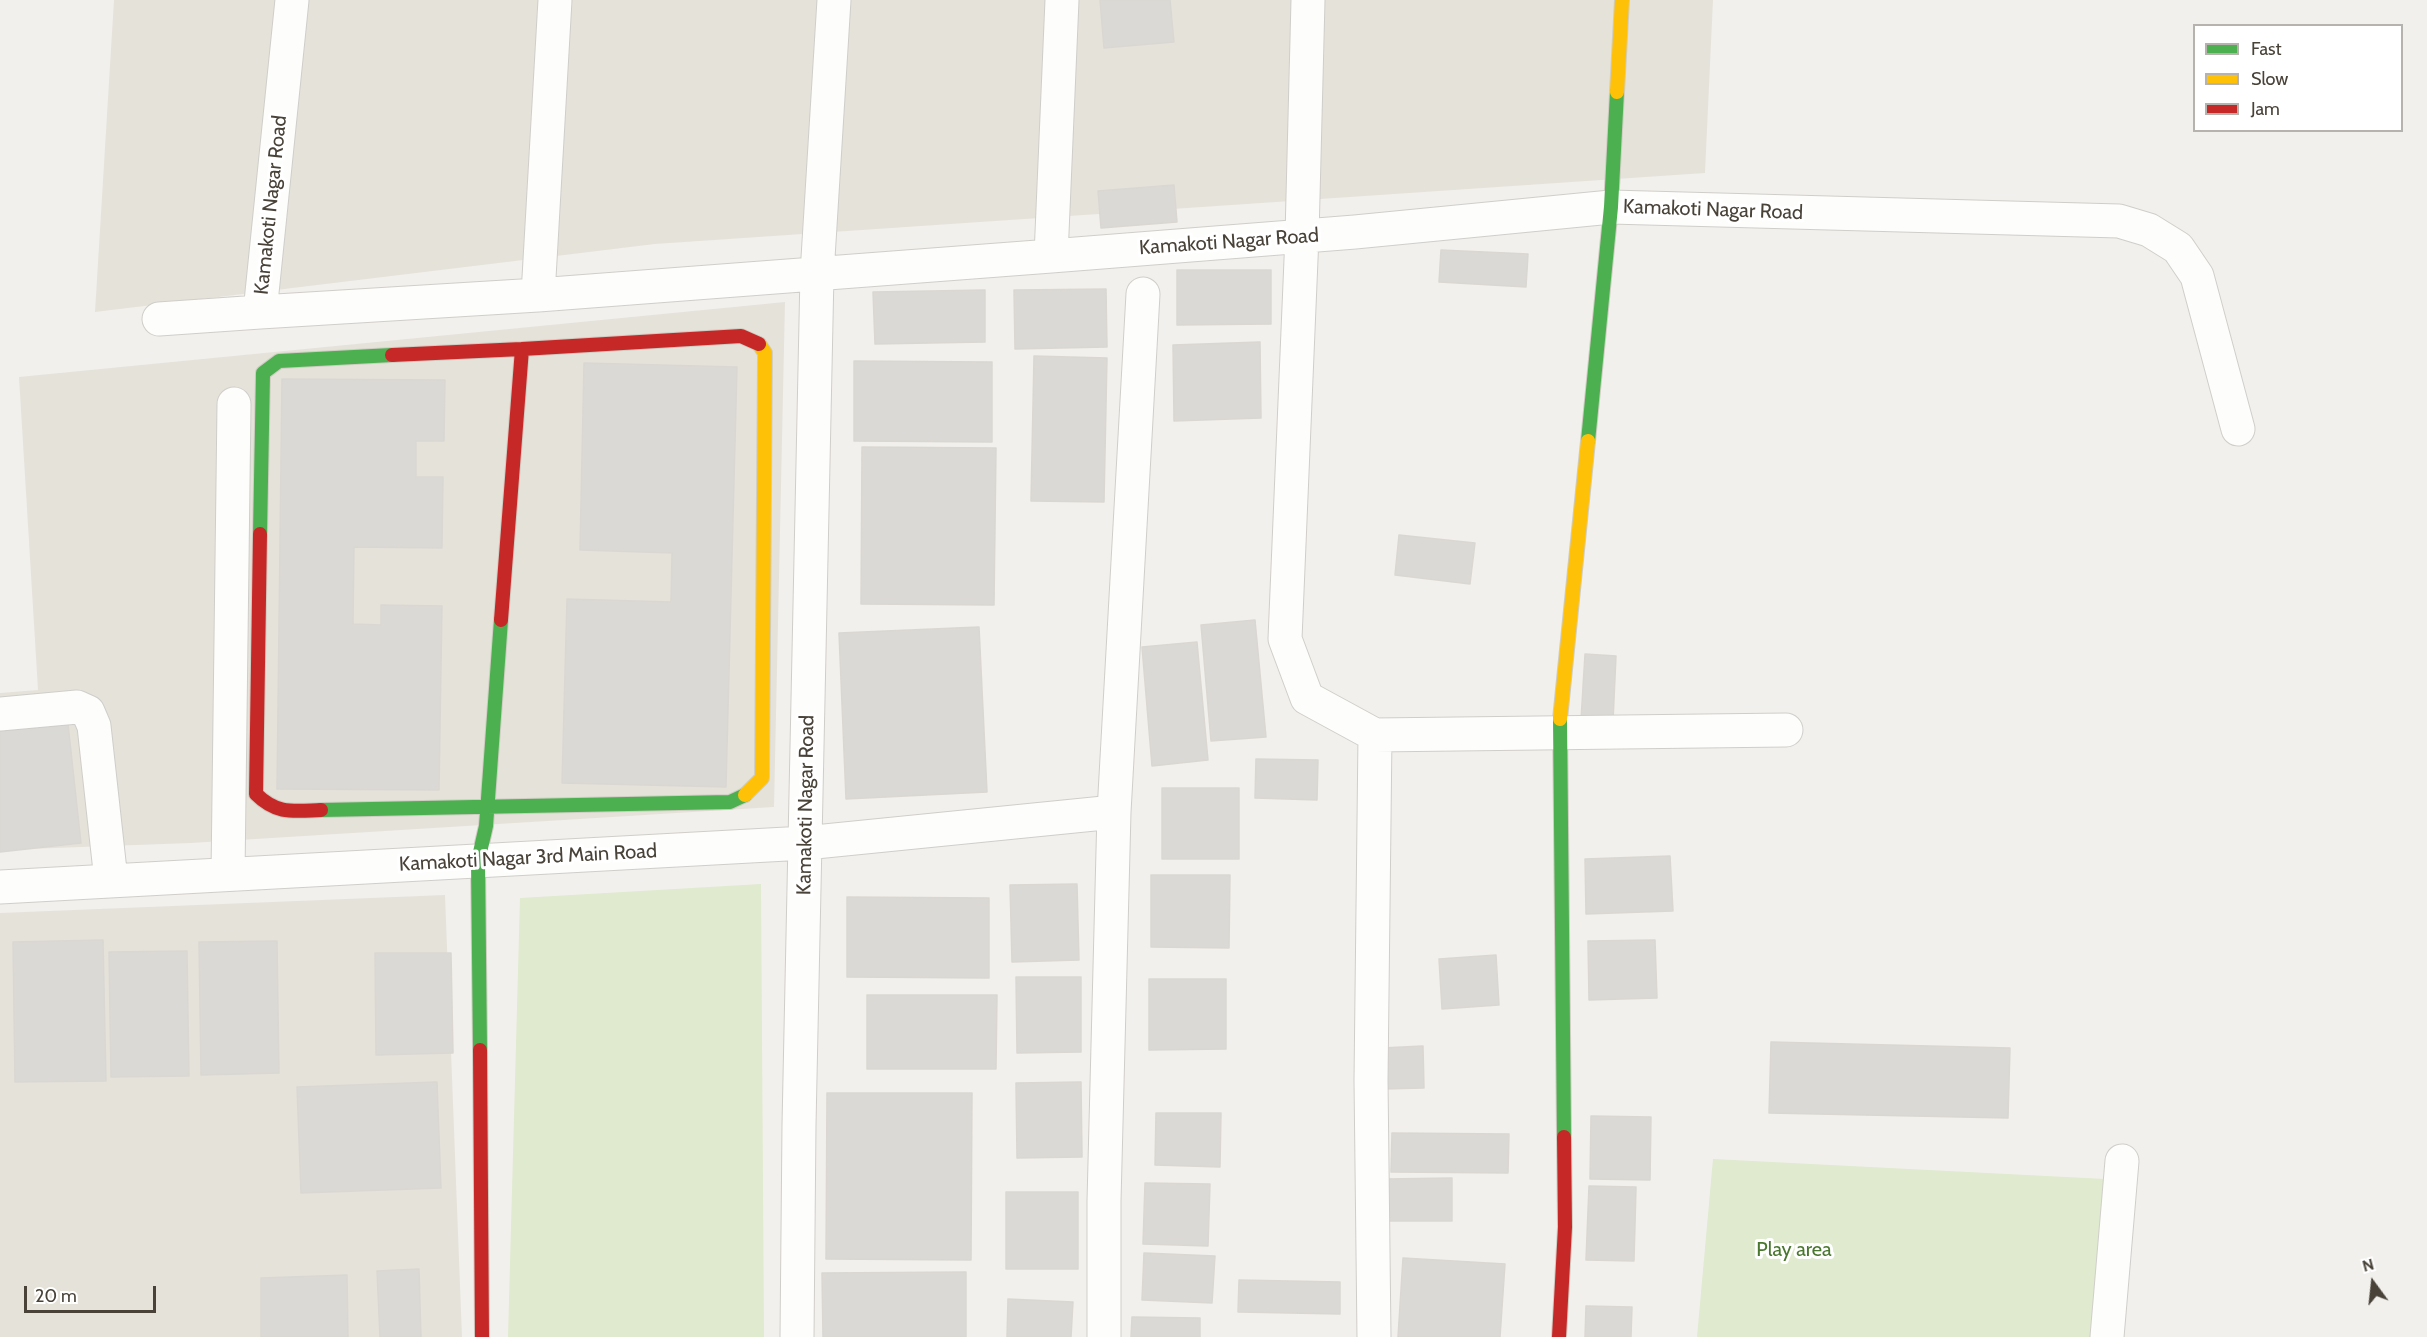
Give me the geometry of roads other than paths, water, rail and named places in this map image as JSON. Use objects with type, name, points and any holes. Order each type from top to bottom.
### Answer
[{"type":"street","name":"Kamakoti Nagar Road","points":[[292,0],[260,312],[538,295],[1051,256],[1302,236],[1611,207],[2119,221],[2149,230],[2178,248],[2197,276],[2238,429]]},
{"type":"street","points":[[538,295],[555,0]]},
{"type":"street","name":"Kamakoti Nagar Road","points":[[797,1337],[799,1125],[818,274],[834,0]]},
{"type":"street","points":[[1051,256],[1062,0]]},
{"type":"street","points":[[1308,0],[1302,236],[1285,639],[1307,698],[1375,735],[1786,729]]},
{"type":"street","points":[[1558,1337],[1565,1227],[1559,732],[1611,207],[1622,0]]},
{"type":"street","points":[[1104,1337],[1104,1201],[1114,812],[1143,294]]},
{"type":"street","points":[[159,319],[260,312]]},
{"type":"street","points":[[741,336],[757,342],[765,353],[762,778],[749,794],[730,802],[487,809],[283,811],[266,804],[256,794],[263,373],[279,361],[522,349],[741,336]]},
{"type":"street","points":[[482,1337],[478,861],[486,826],[522,349]]},
{"type":"street","points":[[228,873],[234,404]]},
{"type":"street","points":[[0,714],[77,707],[88,712],[94,726],[111,880]]},
{"type":"street","points":[[1374,1337],[1371,1080],[1375,735]]},
{"type":"street","name":"Kamakoti Nagar 3rd Main Road","points":[[0,887],[805,843],[1114,812]]},
{"type":"street","points":[[2107,1337],[2122,1161]]},
{"type":"park label","name":"Play area","points":[[1794,1250]]}]
